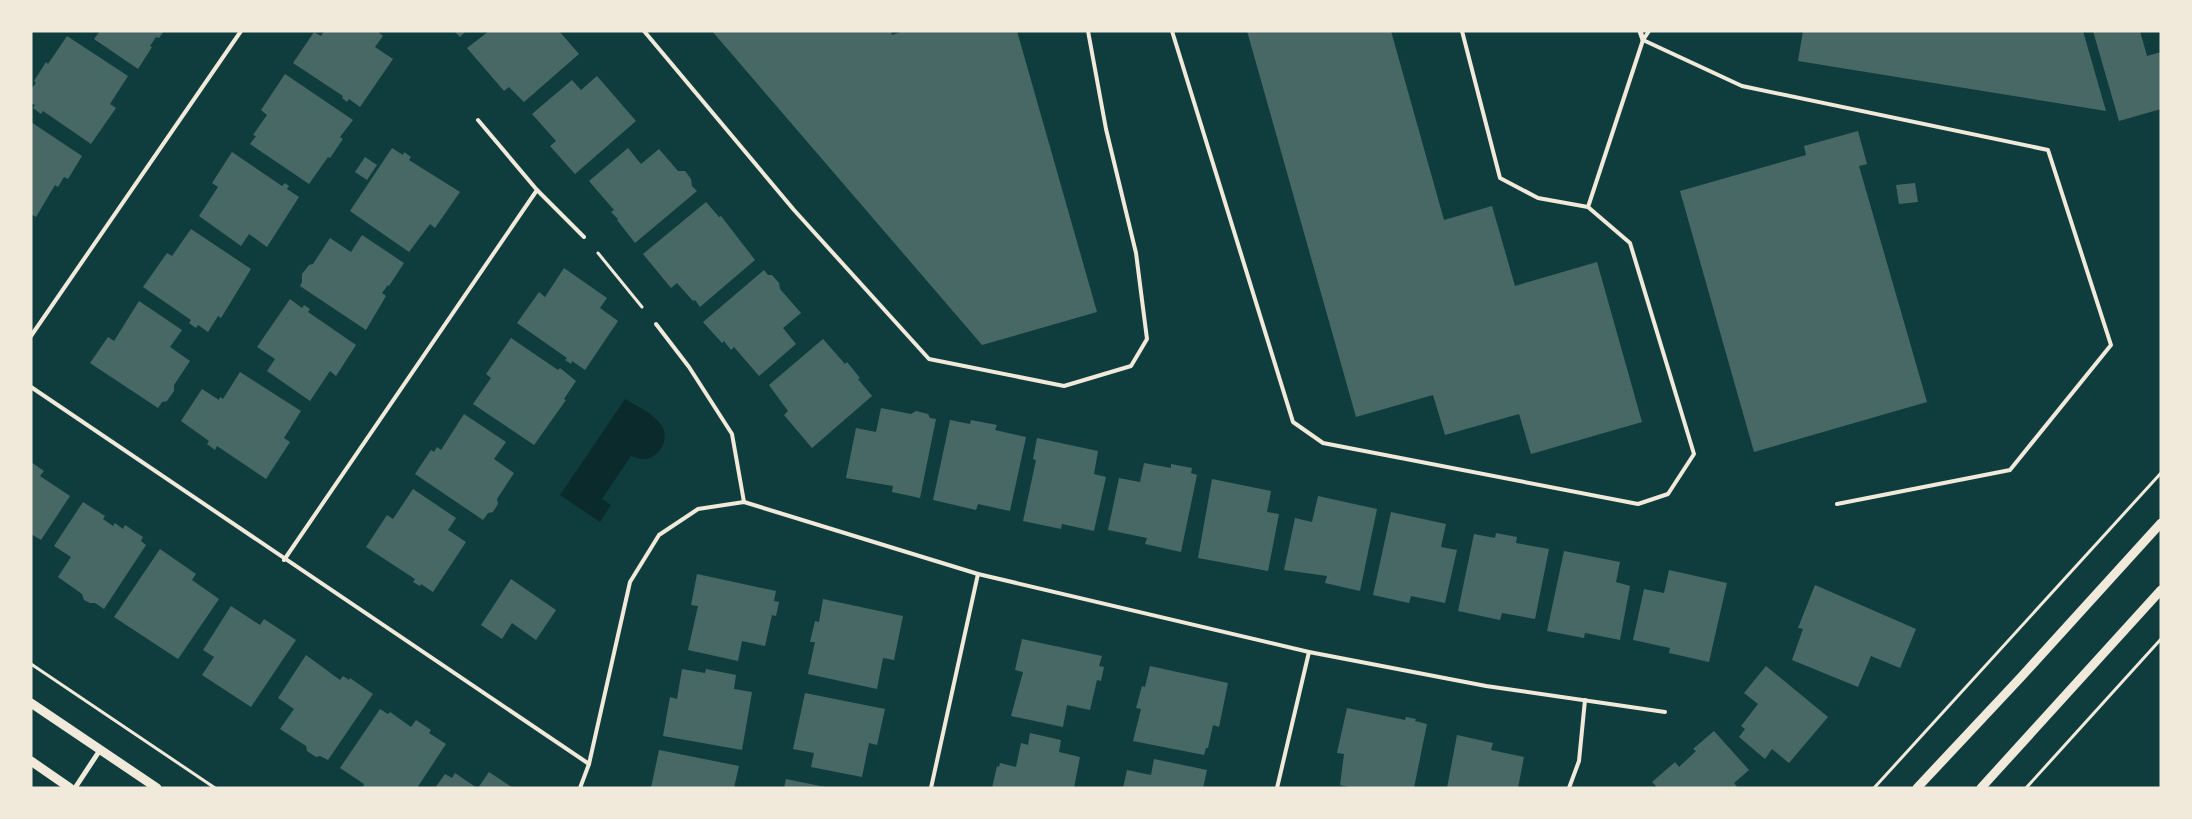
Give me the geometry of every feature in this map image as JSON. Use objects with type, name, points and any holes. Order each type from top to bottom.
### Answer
[{"type":"street","points":[[1640,31],[1642,40]]},
{"type":"street","points":[[1918,788],[2161,522]]},
{"type":"street","points":[[1981,788],[2161,590]]},
{"type":"street","points":[[31,703],[157,788]]},
{"type":"street","points":[[74,788],[100,750]]},
{"type":"street","points":[[31,761],[70,788]]},
{"type":"lane","points":[[31,336],[241,31]]},
{"type":"lane","points":[[644,31],[794,210],[929,359],[1064,386],[1131,366],[1147,339],[1136,253],[1106,129],[1088,31]]},
{"type":"lane","points":[[1172,31],[1293,422],[1323,443],[1638,504],[1668,494],[1694,454],[1630,243],[1588,207],[1538,198],[1500,178],[1462,31]]},
{"type":"lane","points":[[1588,207],[1642,40],[1649,31]]},
{"type":"lane","points":[[1642,40],[1742,86],[2048,150],[2111,345],[2010,470],[1837,504]]},
{"type":"lane","points":[[478,120],[536,190],[584,236]]},
{"type":"lane","points":[[284,560],[536,190]]},
{"type":"lane","points":[[656,324],[689,367],[732,434],[744,502]]},
{"type":"lane","points":[[31,387],[284,560],[589,764]]},
{"type":"lane","points":[[580,788],[589,764],[630,582],[659,534],[698,509],[744,502],[978,574],[1309,652],[1486,686],[1665,712]]},
{"type":"lane","points":[[931,788],[978,574]]},
{"type":"lane","points":[[1277,788],[1309,652]]},
{"type":"lane","points":[[1569,788],[1579,761],[1585,700]]},
{"type":"path","points":[[584,236],[656,324]]},
{"type":"path","points":[[1874,788],[2161,473]]},
{"type":"path","points":[[2026,788],[2161,639]]},
{"type":"path","points":[[31,664],[215,788]]},
{"type":"water","points":[[625,399],[646,411],[660,423],[665,439],[661,449],[653,456],[643,459],[631,456],[602,499],[611,505],[600,522],[560,495]]},
{"type":"building","points":[[100,31],[164,31],[159,38],[156,37],[138,69],[94,39]]},
{"type":"building","points":[[324,31],[377,31],[383,36],[375,47],[393,59],[360,107],[349,99],[347,102],[342,98],[343,96],[293,63],[314,32],[321,36]]},
{"type":"building","points":[[454,31],[466,31],[460,37]]},
{"type":"building","points":[[489,31],[559,31],[579,54],[524,102],[509,87],[504,91],[467,48]]},
{"type":"building","points":[[712,31],[891,31],[892,35],[904,31],[1017,31],[1097,312],[982,345]]},
{"type":"building","points":[[1247,31],[1391,31],[1444,220],[1492,206],[1515,286],[1597,262],[1642,422],[1531,454],[1519,414],[1445,435],[1433,395],[1356,417]]},
{"type":"building","points":[[1803,31],[2083,31],[2106,111],[1798,61]]},
{"type":"building","points":[[2093,31],[2140,31],[2147,56],[2161,52],[2161,109],[2119,121]]},
{"type":"building","points":[[67,36],[128,76],[110,104],[116,108],[91,144],[43,111],[41,114],[33,108],[35,105],[31,103],[31,89],[36,83],[34,81],[46,62],[48,64]]},
{"type":"building","points":[[285,74],[353,120],[340,137],[343,139],[330,158],[328,157],[309,184],[250,144],[256,136],[253,135],[267,115],[261,110]]},
{"type":"building","points":[[597,76],[636,121],[575,174],[550,146],[556,141],[532,114],[572,80],[581,90]]},
{"type":"building","points":[[31,122],[82,156],[68,179],[64,177],[58,187],[55,185],[36,217],[31,214]]},
{"type":"building","points":[[1858,131],[1867,164],[1859,166],[1927,402],[1754,452],[1680,191],[1806,155],[1804,146]]},
{"type":"building","points":[[392,148],[403,155],[404,152],[411,157],[409,160],[460,192],[435,228],[430,224],[409,252],[350,211]]},
{"type":"building","points":[[628,148],[641,164],[659,149],[678,171],[685,171],[691,179],[692,186],[697,191],[635,243],[611,212],[614,210],[589,181]]},
{"type":"building","points":[[232,152],[282,186],[285,183],[289,186],[287,189],[299,197],[267,247],[249,234],[241,246],[199,216],[218,187],[212,183]]},
{"type":"building","points":[[365,157],[377,165],[367,180],[355,172]]},
{"type":"building","points":[[1915,183],[1918,202],[1899,204],[1896,185]]},
{"type":"building","points":[[706,202],[719,217],[721,216],[755,260],[700,307],[677,283],[671,288],[643,254]]},
{"type":"building","points":[[191,229],[251,269],[221,318],[218,316],[208,332],[198,325],[196,328],[189,323],[191,320],[143,287],[167,253],[172,256]]},
{"type":"building","points":[[362,235],[404,263],[389,286],[382,293],[386,296],[366,330],[300,286],[302,274],[309,265],[313,264],[330,238],[351,252]]},
{"type":"building","points":[[564,268],[607,298],[600,308],[618,321],[585,370],[572,361],[571,364],[565,360],[567,358],[517,323],[539,292],[545,297]]},
{"type":"building","points":[[764,270],[779,283],[780,289],[801,313],[783,328],[796,344],[759,376],[734,347],[731,350],[724,341],[722,343],[703,322]]},
{"type":"building","points":[[290,299],[302,308],[304,305],[310,309],[308,312],[356,345],[336,376],[330,371],[310,401],[267,371],[275,359],[257,347]]},
{"type":"building","points":[[139,301],[182,330],[170,347],[190,361],[174,385],[174,391],[167,401],[162,402],[158,408],[90,363],[108,337],[114,341]]},
{"type":"building","points":[[511,338],[558,370],[560,368],[576,381],[564,399],[566,400],[534,445],[473,404],[491,378],[486,374]]},
{"type":"building","points":[[823,339],[845,364],[847,362],[872,396],[812,448],[784,415],[788,411],[769,385]]},
{"type":"building","points":[[240,372],[301,411],[284,438],[290,442],[266,479],[217,446],[215,450],[207,444],[209,441],[181,421],[202,389],[219,400],[220,397],[223,399]]},
{"type":"building","points":[[881,408],[911,414],[916,411],[928,414],[930,418],[936,419],[920,498],[892,492],[893,486],[846,478],[856,428],[876,432]]},
{"type":"building","points":[[464,414],[506,442],[494,459],[514,473],[497,499],[498,504],[493,512],[488,513],[483,520],[415,474],[431,450],[434,452],[437,447],[441,450]]},
{"type":"building","points":[[950,420],[970,424],[971,420],[997,425],[995,430],[1026,437],[1010,511],[978,504],[976,510],[933,500]]},
{"type":"building","points":[[1037,438],[1098,451],[1094,474],[1106,477],[1094,531],[1062,524],[1061,529],[1023,521],[1036,460],[1033,459]]},
{"type":"building","points":[[31,462],[44,471],[40,476],[70,496],[41,540],[31,534]]},
{"type":"building","points":[[1144,463],[1171,468],[1171,464],[1192,468],[1191,473],[1197,475],[1181,552],[1145,544],[1147,538],[1108,530],[1119,478],[1140,482]]},
{"type":"building","points":[[1212,479],[1271,491],[1267,512],[1279,514],[1268,571],[1198,558]]},
{"type":"building","points":[[413,489],[456,518],[448,530],[466,542],[433,592],[421,584],[420,586],[413,582],[415,579],[366,547],[387,515],[393,519]]},
{"type":"building","points":[[1318,496],[1377,509],[1360,591],[1325,583],[1327,576],[1284,570],[1295,518],[1312,522]]},
{"type":"building","points":[[83,502],[105,516],[103,519],[113,526],[115,523],[123,529],[125,525],[143,537],[141,541],[146,545],[104,609],[95,603],[84,600],[82,594],[58,577],[71,557],[54,546]]},
{"type":"building","points":[[1391,512],[1446,524],[1441,547],[1457,550],[1445,603],[1411,596],[1409,603],[1373,595]]},
{"type":"building","points":[[1496,533],[1517,537],[1516,543],[1549,549],[1535,619],[1502,613],[1500,620],[1458,611],[1474,534],[1495,538]]},
{"type":"building","points":[[160,549],[196,574],[192,580],[219,599],[178,659],[114,617]]},
{"type":"building","points":[[1564,551],[1620,562],[1616,582],[1630,586],[1620,640],[1585,633],[1584,638],[1547,631]]},
{"type":"building","points":[[1669,570],[1727,583],[1709,662],[1669,653],[1670,648],[1633,640],[1644,589],[1664,593]]},
{"type":"building","points":[[697,574],[776,591],[774,601],[779,602],[776,616],[772,615],[765,646],[742,641],[738,661],[688,650],[698,606],[691,605]]},
{"type":"building","points":[[511,579],[556,610],[536,640],[512,623],[502,639],[481,625]]},
{"type":"building","points":[[1815,585],[1916,629],[1900,668],[1871,656],[1858,687],[1792,660],[1803,629],[1798,628]]},
{"type":"building","points":[[823,599],[903,616],[894,660],[883,658],[877,689],[808,674],[815,642],[810,642],[815,621],[819,622]]},
{"type":"building","points":[[231,606],[260,625],[264,619],[296,640],[251,707],[202,675],[214,657],[203,650]]},
{"type":"building","points":[[1022,639],[1102,656],[1099,666],[1104,667],[1101,681],[1097,680],[1090,710],[1067,705],[1063,727],[1011,716],[1023,672],[1015,670]]},
{"type":"building","points":[[306,655],[340,680],[343,676],[349,680],[350,678],[373,694],[328,760],[320,756],[316,757],[307,751],[306,746],[280,729],[294,709],[278,698]]},
{"type":"building","points":[[1150,666],[1228,683],[1219,727],[1213,725],[1208,748],[1206,748],[1204,755],[1133,741],[1141,709],[1136,708],[1142,686],[1145,687]]},
{"type":"building","points":[[1766,666],[1828,717],[1789,763],[1772,749],[1765,759],[1739,737],[1745,729],[1741,726],[1758,704],[1744,693]]},
{"type":"building","points":[[682,669],[705,673],[706,669],[736,675],[734,689],[752,692],[742,750],[663,736],[670,697],[677,699]]},
{"type":"building","points":[[805,693],[885,709],[877,745],[869,743],[862,777],[811,767],[814,753],[793,749]]},
{"type":"building","points":[[1347,708],[1405,720],[1406,717],[1416,719],[1415,721],[1427,724],[1414,788],[1353,788],[1340,785],[1344,754],[1337,753]]},
{"type":"building","points":[[380,709],[388,714],[390,712],[411,727],[416,720],[431,730],[429,733],[446,744],[417,788],[363,788],[364,784],[340,768]]},
{"type":"building","points":[[1714,731],[1749,770],[1734,783],[1738,788],[1658,788],[1652,782],[1675,762],[1679,767],[1696,751],[1693,749]]},
{"type":"building","points":[[1030,733],[1061,740],[1059,752],[1080,757],[1074,788],[992,788],[997,766],[999,767],[1000,763],[1016,767],[1021,743],[1028,745]]},
{"type":"building","points":[[1457,735],[1493,743],[1491,750],[1524,757],[1518,788],[1447,788]]},
{"type":"building","points":[[659,750],[739,766],[734,788],[651,788]]},
{"type":"building","points":[[1154,759],[1207,770],[1203,788],[1123,788],[1127,770],[1151,775]]},
{"type":"building","points":[[489,772],[513,788],[478,788]]},
{"type":"building","points":[[455,773],[477,788],[435,788],[445,774],[452,778]]},
{"type":"building","points":[[786,779],[825,787],[825,788],[784,788]]}]
